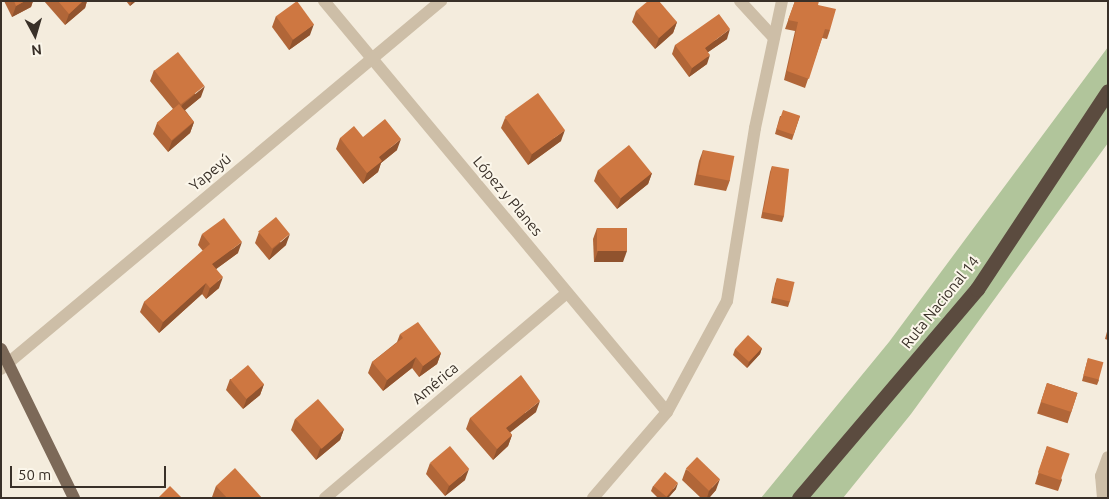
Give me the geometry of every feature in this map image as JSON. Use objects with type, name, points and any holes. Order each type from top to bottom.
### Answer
[{"type":"highway","name":"Ruta Nacional 14","points":[[799,498],[978,288],[1108,91]]},
{"type":"main road","points":[[1,349],[4,366],[74,498]]},
{"type":"street","name":"López y Planes","points":[[324,1],[666,412]]},
{"type":"street","name":"Yapeyú","points":[[4,366],[370,58],[441,1]]},
{"type":"street","points":[[740,1],[774,38]]},
{"type":"street","points":[[593,498],[666,412],[726,301],[782,1]]},
{"type":"street","name":"América","points":[[325,498],[567,293]]},
{"type":"street","points":[[1103,498],[1101,476],[1108,457]]},
{"type":"green space","points":[[1108,47],[1108,143],[911,414],[843,498],[761,498],[889,342]]},
{"type":"building","points":[[14,1],[25,1],[16,6]]},
{"type":"building","points":[[58,1],[83,1],[69,14]]},
{"type":"building","points":[[297,1],[314,24],[293,40],[276,16]]},
{"type":"building","points":[[648,1],[659,1],[677,22],[659,38],[636,11]]},
{"type":"building","points":[[795,1],[819,1],[818,5],[836,9],[830,30],[825,29],[809,79],[787,71],[798,22],[788,20]]},
{"type":"building","points":[[719,14],[730,29],[705,48],[710,55],[692,68],[675,45]]},
{"type":"building","points":[[178,52],[204,86],[181,104],[154,70]]},
{"type":"building","points":[[538,93],[565,130],[532,154],[505,117]]},
{"type":"building","points":[[179,104],[194,122],[172,140],[157,123]]},
{"type":"building","points":[[783,110],[800,116],[794,135],[776,129]]},
{"type":"building","points":[[385,119],[401,139],[379,157],[382,161],[367,173],[340,138],[354,126],[363,137]]},
{"type":"building","points":[[629,145],[652,173],[621,198],[598,170]]},
{"type":"building","points":[[703,150],[734,156],[730,181],[698,175]]},
{"type":"building","points":[[772,166],[789,169],[784,216],[763,212]]},
{"type":"building","points":[[276,217],[290,234],[272,249],[258,231]]},
{"type":"building","points":[[224,218],[242,242],[212,264],[223,277],[210,288],[206,283],[163,322],[144,302],[210,244],[202,234]]},
{"type":"building","points":[[597,228],[627,228],[627,251],[597,251]]},
{"type":"building","points":[[777,278],[795,282],[790,302],[773,297]]},
{"type":"building","points":[[418,322],[441,353],[423,366],[416,357],[387,380],[372,362],[403,338],[400,334]]},
{"type":"building","points":[[748,335],[762,348],[749,362],[735,349]]},
{"type":"building","points":[[1088,358],[1103,362],[1099,380],[1083,375]]},
{"type":"building","points":[[248,365],[264,384],[246,399],[230,380]]},
{"type":"building","points":[[521,375],[540,401],[506,428],[512,435],[497,449],[470,418]]},
{"type":"building","points":[[1047,383],[1077,393],[1071,412],[1041,402]]},
{"type":"building","points":[[318,399],[344,429],[322,449],[295,419]]},
{"type":"building","points":[[450,446],[469,469],[449,486],[430,463]]},
{"type":"building","points":[[1047,446],[1070,454],[1061,480],[1038,472]]},
{"type":"building","points":[[697,457],[720,479],[709,491],[686,469]]},
{"type":"building","points":[[235,468],[262,498],[227,498],[216,486]]},
{"type":"building","points":[[665,472],[678,483],[666,497],[653,486]]},
{"type":"building","points":[[170,486],[182,498],[158,498]]}]
